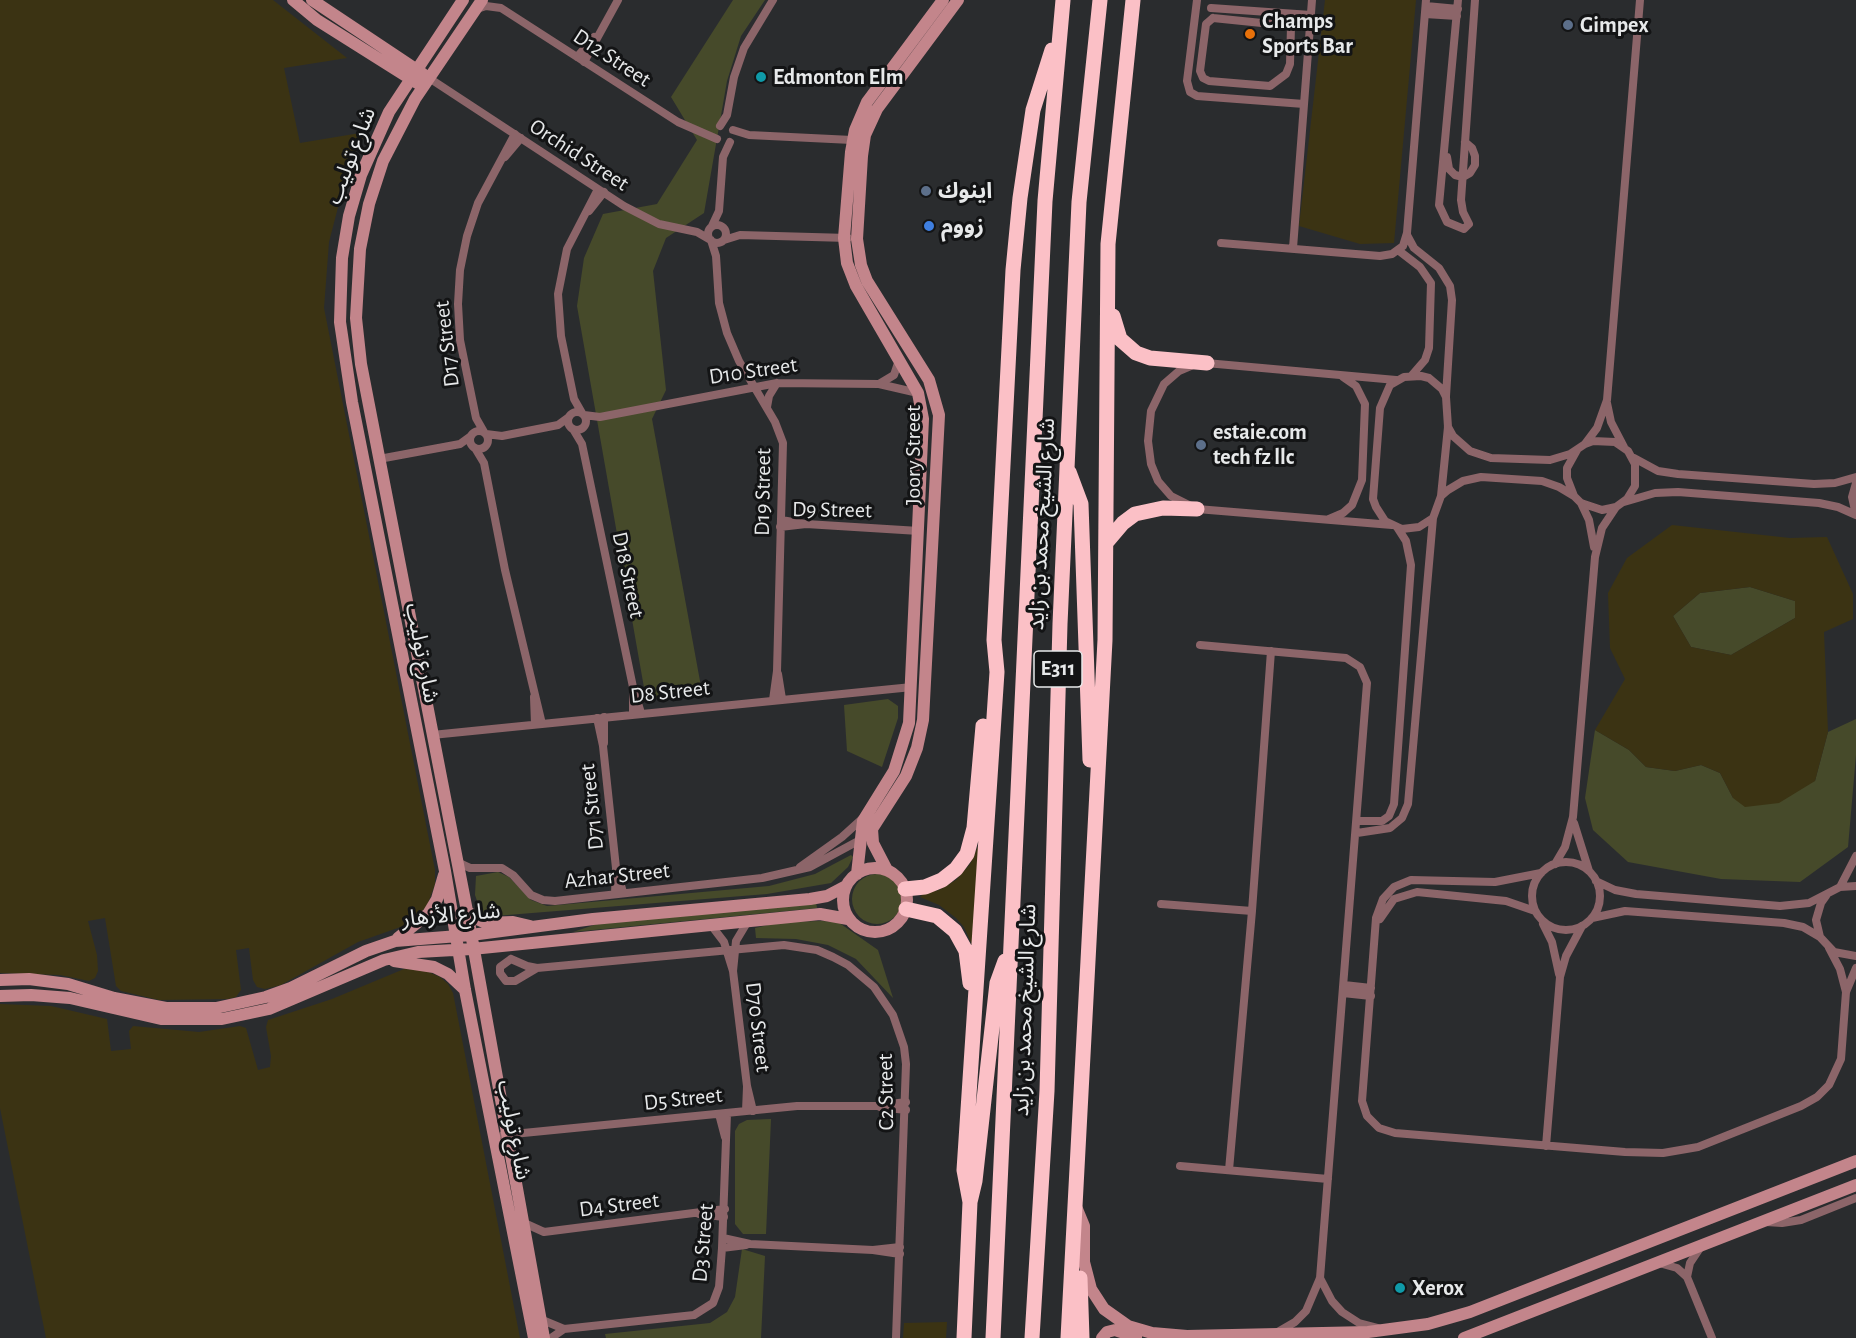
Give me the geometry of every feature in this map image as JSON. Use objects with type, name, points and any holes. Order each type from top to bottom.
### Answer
[{"type":"highway","name":"شارع الشيخ محمد بن زايد","points":[[993,1338],[1045,201],[1063,0]]},
{"type":"highway","name":"شارع الشيخ محمد بن زايد","points":[[1032,1338],[1047,1091],[1050,894],[1079,202],[1100,0]]},
{"type":"highway","points":[[1068,1338],[1077,1209],[1105,639],[1108,244],[1133,0]]},
{"type":"highway","points":[[905,889],[926,887],[942,880],[956,869],[970,846],[988,672],[994,640],[1011,305],[1020,198],[1036,99],[1059,30]]},
{"type":"highway","points":[[1108,244],[1114,325],[1120,339],[1130,349],[1143,356],[1207,363]]},
{"type":"highway","points":[[1067,467],[1081,504],[1090,762],[1097,792]]},
{"type":"highway","points":[[1106,543],[1123,523],[1135,514],[1163,508],[1197,510]]},
{"type":"highway","points":[[970,1202],[964,1170],[997,672],[994,640]]},
{"type":"highway","points":[[906,909],[937,916],[955,931],[961,941],[968,963],[973,1059]]},
{"type":"highway","points":[[964,1338],[970,1202],[975,1181],[997,983],[1010,951]]},
{"type":"highway","points":[[1075,1231],[1082,1338]]},
{"type":"street","points":[[293,0],[317,20],[427,82]]},
{"type":"street","points":[[312,0],[413,75]]},
{"type":"street","name":"شارع توليب","points":[[463,0],[389,112],[369,155],[355,195],[345,237],[340,280],[340,322],[352,402],[445,871],[465,990],[522,1221],[544,1338]]},
{"type":"street","name":"D12 Street","points":[[496,0],[501,8],[678,122],[705,132],[718,140]]},
{"type":"street","points":[[580,59],[618,0]]},
{"type":"street","points":[[724,228],[719,211],[723,157],[718,140],[719,127],[728,111],[734,77],[744,48],[773,0]]},
{"type":"street","name":"Joory Street","points":[[857,874],[865,815],[887,796],[910,767],[920,738],[924,711],[938,406],[929,380],[867,281],[861,265],[857,239],[862,156],[868,126],[877,109],[958,0]]},
{"type":"street","points":[[1197,0],[1186,81],[1190,92],[1197,96],[1304,104]]},
{"type":"street","points":[[1293,248],[1312,0]]},
{"type":"street","points":[[1221,243],[1380,256],[1398,250],[1407,233],[1426,6],[1458,8],[1440,210],[1447,222],[1464,229],[1469,224],[1461,204],[1475,0]]},
{"type":"street","points":[[1586,444],[1601,419],[1607,400],[1640,0]]},
{"type":"street","name":"Joory Street","points":[[887,870],[876,850],[872,834],[907,735],[912,687],[923,419],[918,393],[852,279],[845,255],[844,238],[852,140],[867,102],[939,1]]},
{"type":"street","points":[[479,5],[501,8]]},
{"type":"street","name":"شارع توليب","points":[[479,5],[403,119],[383,161],[369,204],[360,249],[356,295],[358,341],[467,910],[500,1136],[534,1338]]},
{"type":"street","points":[[1211,8],[1311,15]]},
{"type":"street","points":[[1291,26],[1293,32],[1290,68],[1275,84],[1267,86],[1209,81],[1201,75],[1209,19],[1310,26]]},
{"type":"street","name":"Orchid Street","points":[[427,82],[447,92],[651,220],[697,232],[710,239]]},
{"type":"street","points":[[723,157],[731,141],[733,129],[728,111]]},
{"type":"street","points":[[705,132],[719,127],[749,135],[852,140]]},
{"type":"street","points":[[718,140],[731,141],[749,135]]},
{"type":"street","name":"D17 Street","points":[[487,445],[485,433],[476,418],[460,340],[458,287],[463,253],[472,219],[485,187],[518,136]]},
{"type":"street","points":[[1445,145],[1449,169],[1455,175],[1462,177]]},
{"type":"street","points":[[583,414],[574,399],[559,324],[558,294],[567,249],[601,190]]},
{"type":"street","points":[[719,211],[711,227],[710,239],[716,243],[740,235],[857,239]]},
{"type":"street","points":[[697,232],[711,227],[724,228],[740,235]]},
{"type":"street","name":"D19 Street","points":[[716,256],[723,240],[724,228]]},
{"type":"street","points":[[1357,833],[1390,828],[1401,818],[1408,804],[1432,518],[1441,496],[1448,427],[1446,397],[1452,300],[1450,286],[1439,268],[1414,248],[1407,233]]},
{"type":"street","name":"D19 Street","points":[[710,239],[716,256],[717,288],[723,318],[733,347],[779,429],[783,443],[778,700]]},
{"type":"street","points":[[1398,250],[1425,272],[1431,290],[1429,348],[1421,366],[1412,375]]},
{"type":"street","points":[[879,384],[894,375],[899,359]]},
{"type":"street","points":[[1432,518],[1419,527],[1197,510],[1171,496],[1158,481],[1149,454],[1149,426],[1154,401],[1164,384],[1188,367],[1207,363],[1396,380],[1412,375],[1429,378],[1442,389],[1446,397]]},
{"type":"street","points":[[1325,520],[1343,513],[1353,505],[1362,480],[1365,404],[1356,386],[1340,375]]},
{"type":"street","points":[[1358,821],[1382,821],[1389,816],[1394,804],[1411,565],[1406,541],[1395,526],[1385,521],[1376,507],[1374,491],[1381,399],[1396,380]]},
{"type":"street","points":[[767,407],[771,392],[777,383]]},
{"type":"street","name":"D10 Street","points":[[572,429],[579,430],[600,417],[777,383],[879,384],[918,393]]},
{"type":"street","points":[[558,425],[572,429],[570,416],[574,399]]},
{"type":"street","points":[[1607,400],[1611,422],[1630,454],[1636,471],[1635,486],[1602,528],[1595,557],[1573,817],[1565,847],[1555,864],[1541,873],[1507,881],[1417,879],[1394,887],[1383,899],[1377,914],[1362,1101],[1367,1116],[1373,1123],[1395,1133],[1632,1153],[1675,1152],[1698,1147],[1809,1102],[1829,1085],[1839,1065],[1846,992],[1856,968]]},
{"type":"street","points":[[352,402],[360,412],[367,446],[380,459],[460,444],[472,435],[485,433],[502,436]]},
{"type":"street","name":"D10 Street","points":[[570,416],[583,414],[600,417]]},
{"type":"street","name":"D18 Street","points":[[583,414],[585,426],[582,444],[637,714]]},
{"type":"street","points":[[460,444],[474,448],[487,445],[502,436],[558,425],[570,416]]},
{"type":"street","name":"D17 Street","points":[[472,435],[476,418]]},
{"type":"street","points":[[1448,427],[1453,436],[1470,451],[1491,458],[1550,460],[1586,444],[1608,440],[1648,468],[1668,473],[1814,484],[1835,483],[1856,477]]},
{"type":"street","name":"D18 Street","points":[[572,429],[582,444]]},
{"type":"street","points":[[472,435],[474,448],[484,462]]},
{"type":"street","points":[[487,445],[484,462],[538,724]]},
{"type":"street","points":[[1574,496],[1569,487],[1567,468],[1576,450]]},
{"type":"street","points":[[1441,496],[1455,485],[1481,477],[1542,481],[1559,487],[1581,503],[1589,520],[1595,557]]},
{"type":"street","points":[[1856,483],[1852,497],[1856,515]]},
{"type":"street","points":[[1581,503],[1602,510],[1643,495],[1678,492],[1819,503],[1838,507],[1856,515]]},
{"type":"street","name":"D9 Street","points":[[781,523],[919,531]]},
{"type":"street","points":[[919,531],[925,542],[925,567],[931,578]]},
{"type":"street","points":[[1200,645],[1346,658],[1365,675],[1368,700],[1320,1278],[1306,1311],[1295,1322],[1275,1334]]},
{"type":"street","points":[[1229,1170],[1252,911],[1271,651]]},
{"type":"street","points":[[405,678],[413,687],[420,721],[432,735]]},
{"type":"street","points":[[912,687],[918,698],[920,738]]},
{"type":"street","name":"D8 Street","points":[[432,735],[912,687]]},
{"type":"street","name":"D71 Street","points":[[600,717],[619,892]]},
{"type":"street","name":"Azhar Street","points":[[794,870],[842,837],[865,815]]},
{"type":"street","points":[[1573,817],[1579,846],[1590,873],[1596,881],[1615,890],[1636,894],[1780,906],[1809,903],[1827,896],[1840,887],[1856,856]]},
{"type":"street","name":"Azhar Street","points":[[456,862],[470,868],[502,868],[513,875],[531,895],[543,900],[555,901],[619,892],[740,882],[818,864],[860,840]]},
{"type":"street","points":[[1555,864],[1577,864],[1590,873]]},
{"type":"street","points":[[857,874],[872,868],[887,870],[898,878],[905,889],[906,909]]},
{"type":"street","points":[[395,941],[428,914],[437,899],[445,871]]},
{"type":"street","points":[[1541,873],[1533,887],[1535,911],[1552,942],[1560,977]]},
{"type":"street","name":"شارع الأزهار","points":[[0,980],[58,983],[166,1008],[216,1008],[250,1002],[291,988],[366,951],[395,941],[471,935],[593,919],[810,899],[827,896],[846,886],[857,874]]},
{"type":"street","points":[[1541,920],[1548,926],[1565,931],[1582,926],[1592,918],[1599,904],[1596,881]]},
{"type":"street","points":[[846,886],[843,903],[848,919]]},
{"type":"street","points":[[1840,887],[1856,886]]},
{"type":"street","points":[[1377,928],[1390,902],[1413,892],[1506,901],[1535,911]]},
{"type":"street","points":[[1820,937],[1816,920],[1821,903],[1827,896]]},
{"type":"street","points":[[1161,904],[1252,911]]},
{"type":"street","name":"شارع الأزهار","points":[[0,996],[31,995],[69,998],[160,1019],[222,1019],[269,1009],[384,960],[418,952],[472,949],[820,914],[848,919],[867,932],[882,932],[899,922],[906,909]]},
{"type":"street","points":[[467,910],[474,918],[486,923],[518,922],[533,928]]},
{"type":"street","points":[[1592,918],[1625,911],[1784,922],[1803,927],[1820,937],[1828,947],[1840,969],[1846,992]]},
{"type":"street","name":"D70 Street","points":[[748,921],[731,949],[750,1111]]},
{"type":"street","points":[[711,925],[731,949]]},
{"type":"street","points":[[1546,1146],[1560,977],[1566,956],[1582,926]]},
{"type":"street","name":"C2 Street","points":[[537,968],[767,945],[801,946],[833,957],[861,975],[884,1000],[899,1031],[906,1064],[896,1338]]},
{"type":"street","points":[[1828,947],[1842,955],[1856,956]]},
{"type":"street","points":[[384,960],[419,963],[434,967],[448,974],[465,990]]},
{"type":"street","points":[[1344,989],[1371,992]]},
{"type":"street","name":"D5 Street","points":[[500,1136],[818,1105],[906,1106]]},
{"type":"street","name":"D3 Street","points":[[551,1338],[564,1329],[699,1313],[713,1303],[718,1293],[723,1248],[726,1140],[723,1113]]},
{"type":"street","points":[[1077,1209],[1084,1226],[1084,1262],[1088,1280],[1099,1303],[1112,1316],[1128,1326],[1177,1337],[1384,1330],[1428,1324],[1470,1312],[1856,1161]]},
{"type":"street","points":[[1180,1166],[1328,1179]]},
{"type":"street","points":[[1464,1338],[1856,1185]]},
{"type":"street","points":[[1762,1221],[1782,1223],[1801,1220],[1856,1198]]},
{"type":"street","name":"D4 Street","points":[[544,1232],[724,1213]]},
{"type":"street","points":[[522,1221],[544,1232]]},
{"type":"street","points":[[526,1248],[534,1238],[544,1232]]},
{"type":"street","points":[[723,1238],[750,1244],[900,1251]]},
{"type":"street","points":[[723,1248],[750,1244]]},
{"type":"street","points":[[1703,1245],[1690,1263],[1688,1277],[1712,1338]]},
{"type":"street","points":[[1657,1263],[1671,1265],[1688,1277]]},
{"type":"street","points":[[1320,1278],[1332,1301],[1342,1312],[1359,1323],[1384,1330]]},
{"type":"street","name":"D3 Street","points":[[540,1319],[564,1329]]},
{"type":"street","points":[[1102,1338],[1107,1332],[1114,1330],[1144,1338]]},
{"type":"green space","points":[[733,0],[765,0],[741,36],[727,81],[704,213],[666,238],[653,271],[666,390],[652,419],[702,692],[646,699],[577,306],[584,258],[603,214],[657,204],[697,140],[671,97]]},
{"type":"green space","points":[[1750,587],[1795,601],[1795,618],[1731,655],[1691,647],[1673,616],[1700,593]]},
{"type":"green space","points":[[888,699],[898,706],[898,718],[882,767],[847,751],[844,705]]},
{"type":"green space","points":[[1856,719],[1856,755],[1848,847],[1800,882],[1721,879],[1628,862],[1593,830],[1585,798],[1595,730],[1629,750],[1646,767],[1675,771],[1701,765],[1720,773],[1733,798],[1815,781],[1828,732]]},
{"type":"green space","points":[[851,855],[853,857],[848,867],[831,883],[767,894],[495,916],[481,912],[475,895],[476,876],[498,872],[509,877],[531,900],[547,906],[769,886],[815,874]]},
{"type":"green space","points":[[877,874],[895,881],[902,899],[895,917],[877,924],[859,917],[852,899],[859,881]]},
{"type":"green space","points":[[816,902],[817,908],[573,932],[597,924]]},
{"type":"green space","points":[[781,922],[838,922],[878,950],[893,998],[856,959],[828,945],[796,939],[756,938],[755,928]]},
{"type":"green space","points":[[771,1119],[766,1234],[743,1234],[735,1224],[735,1131],[739,1124],[747,1120]]},
{"type":"green space","points":[[742,1249],[765,1256],[761,1338],[606,1338],[605,1334],[710,1323],[727,1312],[735,1297]]},
{"type":"sand","points":[[0,0],[273,0],[347,58],[284,68],[300,143],[366,132],[349,165],[329,242],[324,308],[435,870],[435,884],[427,906],[409,924],[358,942],[281,985],[265,989],[257,987],[253,980],[249,948],[236,950],[241,990],[236,997],[228,999],[159,1000],[121,991],[116,986],[105,918],[88,921],[97,955],[98,971],[95,978],[89,981],[60,975],[0,973]]},
{"type":"sand","points":[[1325,0],[1416,0],[1394,243],[1360,244],[1299,226]]},
{"type":"sand","points":[[1672,525],[1790,538],[1827,537],[1853,594],[1853,619],[1824,632],[1828,732],[1815,781],[1779,803],[1745,807],[1733,798],[1720,773],[1701,765],[1675,771],[1646,767],[1629,750],[1595,730],[1625,679],[1610,648],[1608,593],[1627,558]],"holes":[[[1750,587],[1795,601],[1795,618],[1731,655],[1691,647],[1673,616],[1700,593]]]},
{"type":"sand","points":[[979,844],[976,954],[964,927],[956,918],[939,905],[920,897],[924,893],[939,890],[956,880],[970,864]]},
{"type":"sand","points":[[404,969],[424,970],[440,977],[453,993],[520,1338],[46,1338],[0,1108],[0,1004],[51,1006],[107,1019],[111,1051],[131,1049],[129,1031],[133,1026],[199,1032],[240,1026],[246,1028],[258,1070],[270,1067],[271,1056],[266,1027],[268,1020],[332,999]]},
{"type":"sand","points":[[947,1322],[946,1338],[903,1338],[904,1323]]},
{"type":"place","name":"Gimpex","points":[[1568,25]]},
{"type":"place","name":"Champs Sports Bar","points":[[1250,34]]},
{"type":"place","name":"Edmonton Elm","points":[[761,77]]},
{"type":"place","name":"اينوك","points":[[926,191]]},
{"type":"place","name":"زووم","points":[[929,226]]},
{"type":"place","name":"estaie.com tech fz llc","points":[[1201,445]]},
{"type":"place","name":"Xerox","points":[[1400,1288]]}]
